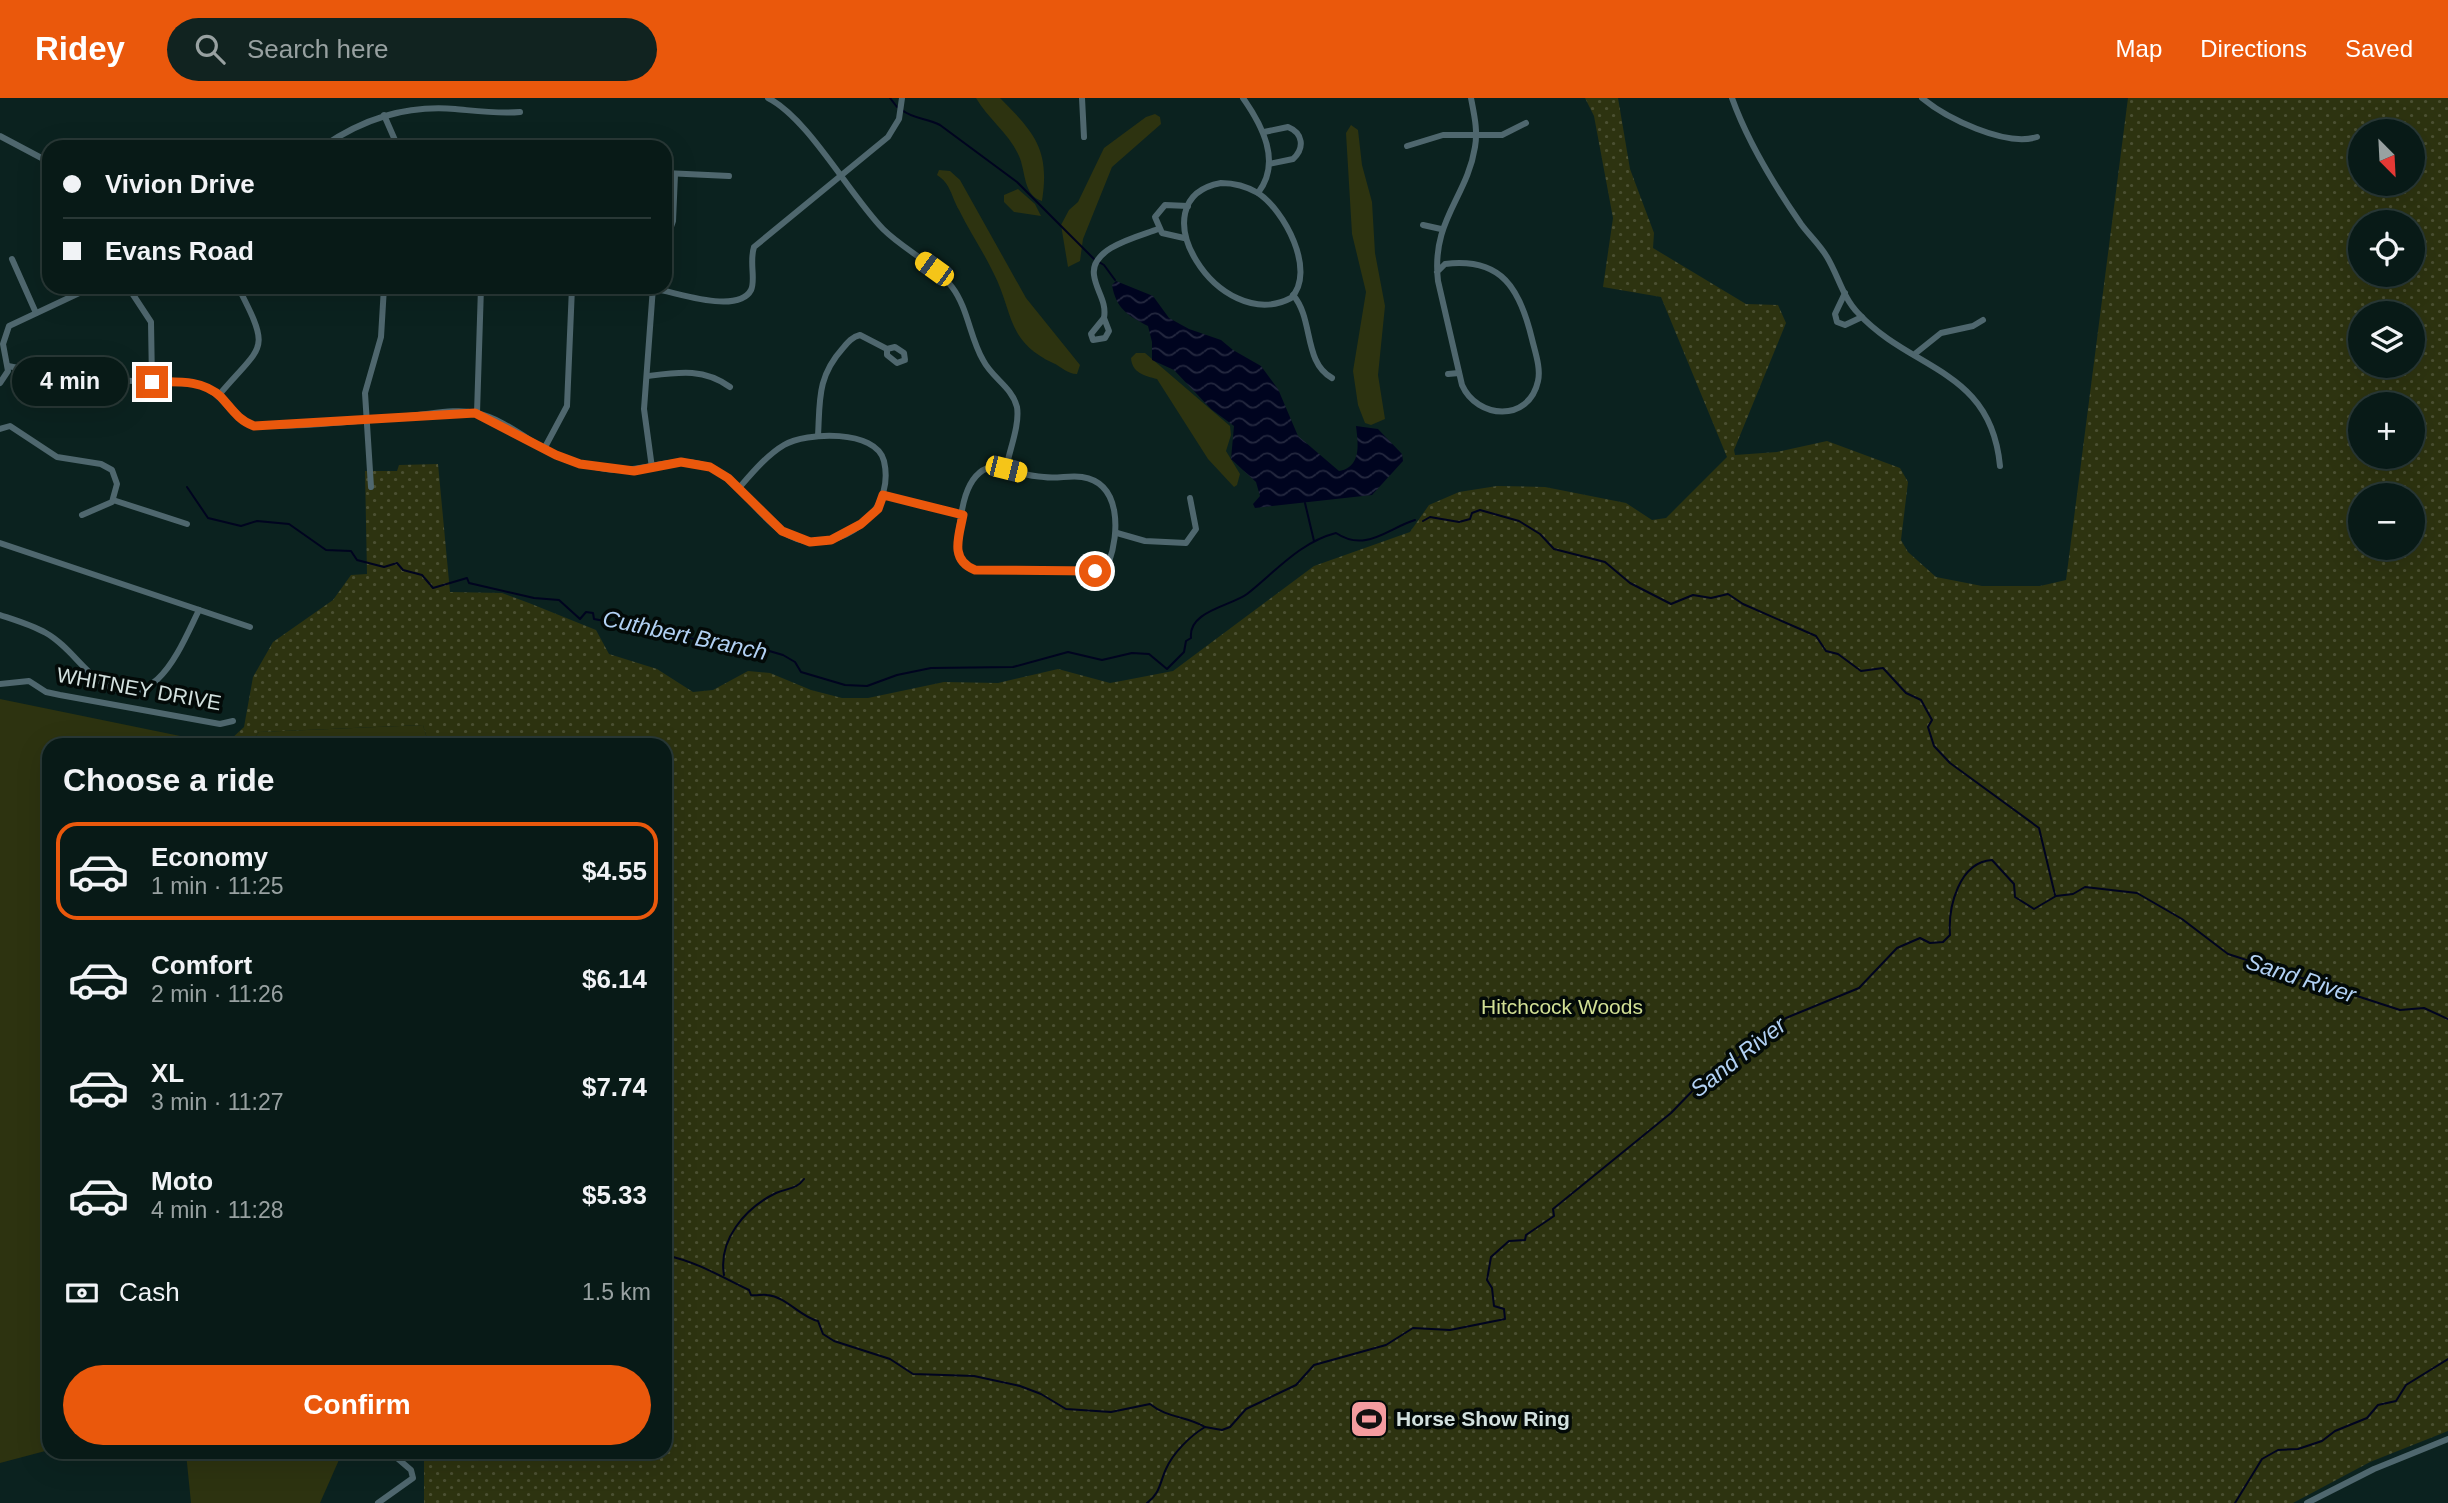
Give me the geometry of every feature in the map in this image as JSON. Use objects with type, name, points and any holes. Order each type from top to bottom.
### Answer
[{"type":"street","points":[[768,98],[791,115],[883,229],[941,275],[955,290],[984,363],[1008,389],[1016,405],[1017,419],[1006,469]]},
{"type":"street","points":[[672,292],[716,302],[745,296],[752,286],[750,266],[754,247],[892,132],[900,118],[902,98]]},
{"type":"street","points":[[1082,98],[1084,138]]},
{"type":"street","points":[[1243,98],[1264,132],[1269,163],[1267,178],[1258,193]]},
{"type":"street","points":[[1437,272],[1445,264],[1473,264],[1491,270],[1508,282],[1523,304],[1539,373],[1536,388],[1522,405],[1510,412],[1494,412],[1470,399],[1459,373],[1438,300],[1437,272],[1441,229],[1474,153],[1476,136],[1471,98]]},
{"type":"street","points":[[1732,98],[1764,165],[1827,257],[1844,291],[1862,317],[1951,378],[1979,404],[1995,435],[2000,466]]},
{"type":"street","points":[[1922,98],[1948,117],[1976,128],[2026,139],[2037,137]]},
{"type":"street","points":[[334,140],[384,115],[434,108],[520,112]]},
{"type":"street","points":[[384,115],[395,140]]},
{"type":"street","points":[[1407,146],[1443,135],[1508,134],[1526,123]]},
{"type":"street","points":[[1264,132],[1288,127],[1296,132],[1301,140],[1300,150],[1293,159],[1269,163]]},
{"type":"street","points":[[0,136],[42,158]]},
{"type":"street","points":[[672,174],[729,176]]},
{"type":"street","points":[[672,225],[675,174]]},
{"type":"street","points":[[1217,183],[1239,184],[1258,193],[1271,207],[1300,258],[1300,280],[1293,295],[1279,304],[1266,305],[1237,299],[1197,262],[1184,239],[1188,205],[1198,194],[1217,183]]},
{"type":"street","points":[[1184,239],[1167,235],[1158,229],[1155,217],[1162,206],[1172,203],[1188,205]]},
{"type":"street","points":[[1423,225],[1441,229]]},
{"type":"street","points":[[1104,318],[1106,309],[1093,273],[1095,266],[1117,243],[1158,229]]},
{"type":"street","points":[[12,259],[36,313]]},
{"type":"street","points":[[1844,291],[1842,303],[1835,314],[1836,321],[1846,325],[1862,317]]},
{"type":"street","points":[[0,383],[7,376],[8,366],[3,344],[7,329],[77,294]]},
{"type":"street","points":[[133,294],[151,321],[152,382]]},
{"type":"street","points":[[219,395],[249,363],[259,343],[258,326],[242,294]]},
{"type":"street","points":[[370,487],[365,420],[366,385],[381,337],[384,294]]},
{"type":"street","points":[[477,413],[481,294]]},
{"type":"street","points":[[544,449],[567,406],[572,294]]},
{"type":"street","points":[[652,468],[644,409],[653,294]]},
{"type":"street","points":[[1293,295],[1306,317],[1318,365],[1332,378]]},
{"type":"street","points":[[1916,353],[1941,333],[1973,326],[1983,320]]},
{"type":"street","points":[[818,436],[821,387],[829,364],[857,335],[868,336],[887,349]]},
{"type":"street","points":[[8,366],[70,378],[197,384],[219,395],[235,415],[254,426],[477,413],[564,459],[603,468],[634,471],[681,462],[701,464],[722,474],[739,488],[782,531],[810,542],[831,540],[861,524],[878,509],[883,495],[884,461],[874,445],[853,438],[806,437],[783,446],[739,488]]},
{"type":"street","points":[[648,376],[698,372],[718,379],[730,387]]},
{"type":"street","points":[[1448,374],[1459,373]]},
{"type":"street","points":[[0,429],[10,426],[61,459],[108,467],[117,480],[113,500],[106,507],[82,515]]},
{"type":"street","points":[[988,468],[1041,477],[1077,476],[1092,480],[1109,497],[1117,533],[1109,562],[1095,571],[975,570],[964,564],[957,553],[963,515],[973,477],[988,468]]},
{"type":"street","points":[[883,495],[963,515]]},
{"type":"street","points":[[1117,533],[1145,541],[1186,542],[1196,529],[1190,498]]},
{"type":"street","points":[[113,500],[187,524]]},
{"type":"street","points":[[0,543],[250,627]]},
{"type":"street","points":[[0,615],[44,631],[103,683],[133,691],[152,685],[167,669],[199,610]]},
{"type":"street","name":"WHITNEY DRIVE","points":[[0,684],[29,681],[46,692],[60,695],[220,723],[233,722]]},
{"type":"street","points":[[2307,1503],[2353,1479],[2448,1439]]},
{"type":"street","points":[[378,1503],[414,1478],[411,1470],[398,1459]]},
{"type":"green space","points":[[976,98],[1000,98],[1031,133],[1044,168],[1042,201],[1028,189],[1015,148]]},
{"type":"green space","name":"Hitchcock Woods","points":[[1585,98],[1618,98],[1630,169],[1654,233],[1653,248],[1746,304],[1778,305],[1786,323],[1734,450],[1735,455],[1777,452],[1827,441],[1900,468],[1908,482],[1901,540],[1908,552],[1936,577],[1982,586],[2040,586],[2066,580],[2128,98],[2448,98],[2448,1431],[2370,1462],[2293,1503],[424,1503],[424,1459],[672,1459],[672,738],[427,738],[423,725],[259,732],[254,738],[232,738],[244,727],[253,677],[273,642],[333,600],[351,575],[367,574],[365,471],[397,471],[399,465],[438,464],[450,592],[502,593],[596,630],[609,654],[657,669],[693,692],[713,690],[748,671],[770,673],[811,690],[842,698],[868,698],[944,682],[998,683],[1058,669],[1110,683],[1173,671],[1314,566],[1410,532],[1429,505],[1459,492],[1497,486],[1545,487],[1626,503],[1652,520],[1666,518],[1727,457],[1661,297],[1603,287],[1613,218],[1594,116]]},
{"type":"green space","points":[[1155,114],[1160,117],[1161,124],[1112,167],[1083,239],[1080,261],[1068,267],[1061,225],[1069,210],[1078,202],[1104,148],[1146,117]]},
{"type":"green space","points":[[1351,125],[1358,130],[1362,165],[1372,202],[1375,253],[1385,306],[1378,375],[1385,419],[1371,425],[1365,423],[1358,405],[1353,371],[1366,292],[1352,234],[1346,133]]},
{"type":"green space","points":[[939,170],[950,171],[960,180],[1026,298],[1080,365],[1077,374],[1067,372],[1038,354],[1018,335],[1000,286],[948,186],[937,175]]},
{"type":"green space","points":[[1018,189],[1035,204],[1041,216],[1014,212],[1004,202],[1004,195]]},
{"type":"green space","points":[[1136,353],[1145,353],[1230,426],[1231,435],[1226,451],[1240,474],[1237,485],[1234,487],[1208,459],[1157,379],[1144,375],[1134,367],[1131,358]]},
{"type":"green space","points":[[0,699],[190,738],[42,738],[42,1452],[0,1463]]},
{"type":"green space","points":[[423,725],[427,738],[254,738],[259,732]]},
{"type":"green space","points":[[187,1459],[339,1459],[320,1503],[191,1503]]},
{"type":"water","points":[[1116,281],[1153,296],[1169,318],[1189,329],[1221,340],[1261,366],[1278,389],[1298,436],[1339,471],[1352,465],[1355,459],[1358,447],[1356,426],[1378,429],[1402,454],[1403,461],[1372,495],[1255,508],[1253,504],[1260,496],[1256,482],[1231,459],[1234,426],[1211,409],[1174,370],[1152,360],[1152,342],[1148,326],[1120,306],[1112,285]]},
{"type":"waterway","points":[[890,98],[897,107]]},
{"type":"waterway","points":[[902,110],[940,125],[1017,182],[1094,259],[1104,265],[1115,280]]},
{"type":"waterway","name":"Cuthbert Branch","points":[[187,487],[208,518],[241,526],[257,521],[289,524],[326,550],[351,551],[357,560],[384,567],[397,563],[403,570],[422,575],[433,588],[467,578],[469,583],[534,598],[559,600],[580,619],[586,612],[593,613],[594,619],[641,628],[646,621],[655,631],[719,644],[752,646],[783,655],[795,662],[801,672],[845,685],[867,686],[897,675],[931,668],[1013,667],[1068,652],[1102,660],[1132,653],[1149,654],[1167,669],[1184,652],[1186,641],[1191,638],[1196,621],[1212,610],[1247,594],[1299,550],[1336,533],[1347,539],[1367,540],[1415,520]]},
{"type":"waterway","points":[[1305,503],[1314,541]]},
{"type":"waterway","name":"Cuthbert Branch","points":[[1423,521],[1430,517],[1459,522],[1470,519],[1472,513],[1480,510],[1519,521],[1540,534],[1554,549],[1605,562],[1630,583],[1671,604],[1693,595],[1711,598],[1728,594],[1743,604],[1816,636],[1826,651],[1838,654],[1861,671],[1883,668],[1906,693],[1921,700],[1932,720],[1928,727],[1934,746],[1950,763],[2039,828],[2055,895]]},
{"type":"waterway","name":"Sand River","points":[[1147,1503],[1157,1492],[1173,1457],[1194,1435],[1205,1427],[1222,1430],[1230,1427],[1246,1409],[1296,1385],[1314,1365],[1386,1345],[1413,1328],[1450,1330],[1505,1319],[1504,1309],[1494,1306],[1492,1288],[1487,1280],[1491,1257],[1509,1241],[1525,1240],[1526,1235],[1554,1216],[1553,1209],[1671,1113],[1700,1083],[1739,1057],[1786,1018],[1859,988],[1897,948],[1920,938],[1930,943],[1943,942],[1950,935],[1951,912],[1958,888],[1971,869],[1981,863],[1992,860],[2014,884],[2015,897],[2034,909],[2056,896],[2073,894],[2085,887],[2137,893],[2182,919],[2228,954],[2400,1010],[2424,1008],[2448,1019]]},
{"type":"waterway","points":[[724,1275],[725,1250],[736,1226],[744,1216],[765,1199],[795,1187],[804,1179]]},
{"type":"waterway","points":[[672,1257],[708,1270],[749,1290],[751,1295],[781,1299],[805,1316],[818,1321],[823,1334],[834,1341],[890,1359],[913,1374],[974,1376],[1020,1386],[1041,1394],[1066,1409],[1111,1412],[1150,1404],[1163,1412],[1205,1427]]},
{"type":"waterway","points":[[2235,1503],[2262,1459],[2278,1450],[2298,1449],[2322,1441],[2335,1431],[2367,1418],[2378,1405],[2396,1401],[2406,1385],[2448,1359]]},
{"type":"place","name":"Horse Show Ring","points":[[1369,1419]]},
{"type":"route","points":[[152,382],[191,383],[211,389],[235,415],[254,426],[341,423],[475,413],[486,416],[564,459],[580,464],[634,471],[681,462],[710,467],[728,478],[782,531],[804,541],[831,540],[843,535],[866,521],[878,509],[883,495],[963,515],[957,553],[967,567],[975,570],[1095,571]]}]
